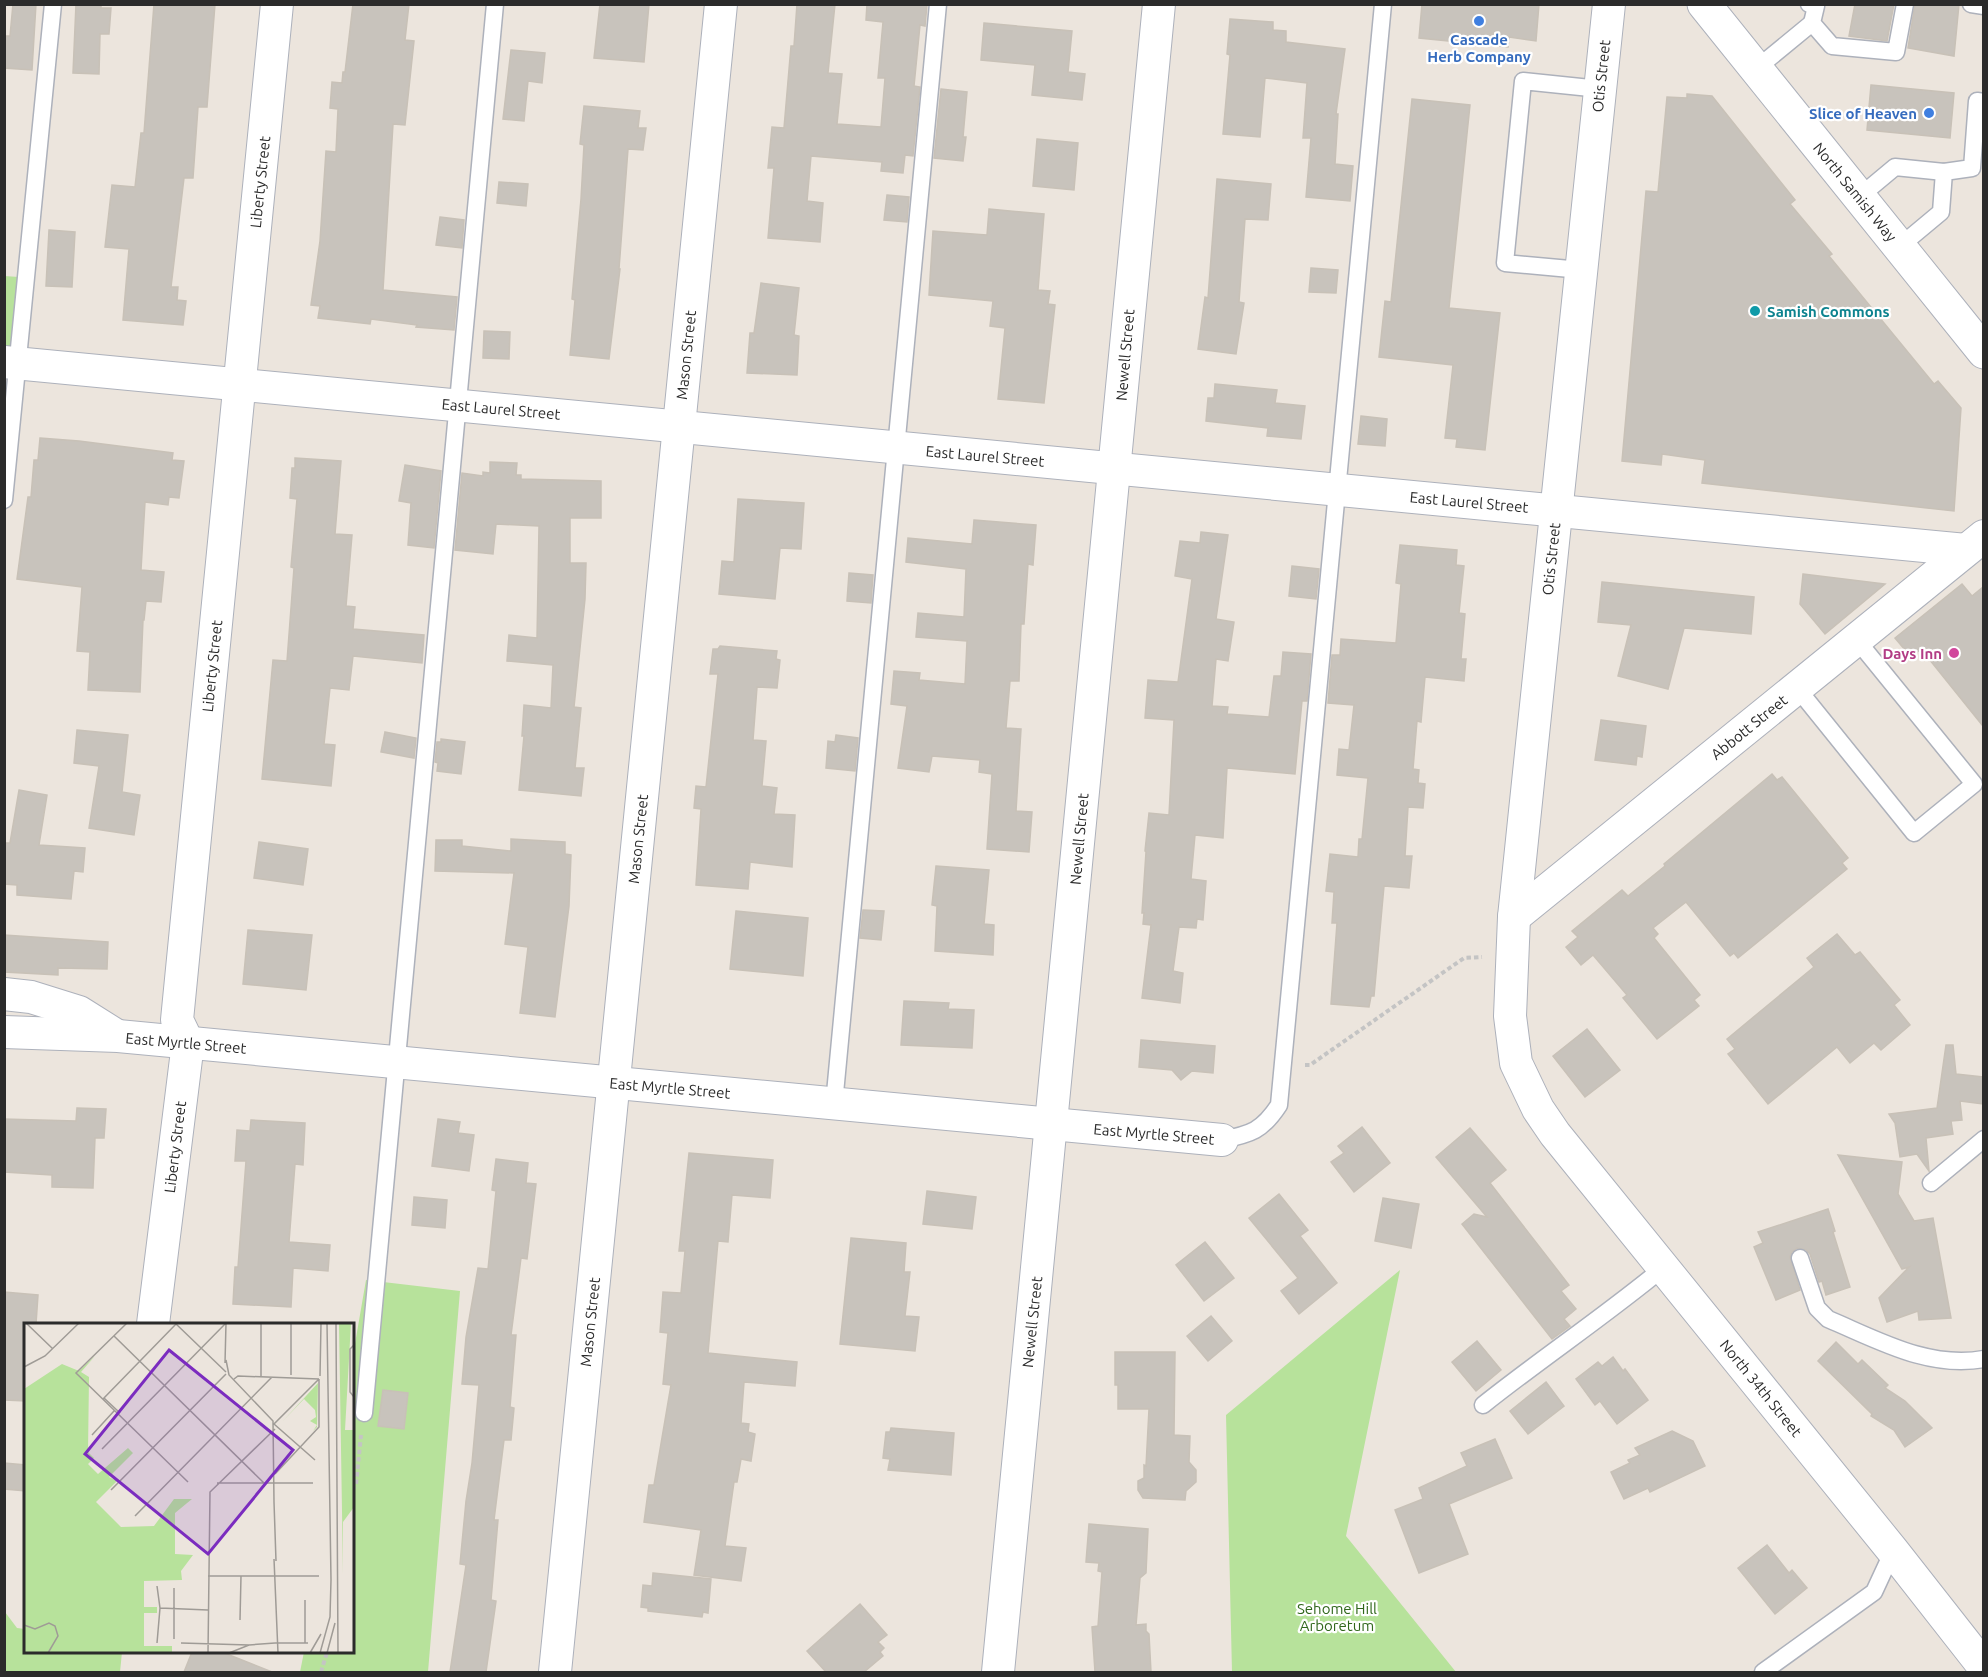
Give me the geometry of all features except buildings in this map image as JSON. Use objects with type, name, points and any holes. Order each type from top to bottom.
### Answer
[{"type":"main road","name":"North Samish Way","points":[[1704,4],[1983,352]]},
{"type":"street","name":"Liberty Street","points":[[153,1323],[188,1043],[177,1020],[277,4]]},
{"type":"street","name":"Mason Street","points":[[555,1672],[721,4]]},
{"type":"street","name":"Newell Street","points":[[998,1672],[1159,4]]},
{"type":"street","name":"Otis Street","points":[[1538,1109],[1516,1063],[1510,1016],[1511,955],[1607,5]]},
{"type":"street","name":"East Laurel Street","points":[[11,362],[1556,510],[1975,543]]},
{"type":"street","name":"Abbott Street","points":[[1514,917],[1975,543]]},
{"type":"street","name":"East Myrtle Street","points":[[4,994],[31,997],[79,1012],[118,1036]]},
{"type":"street","name":"East Myrtle Street","points":[[4,1032],[118,1036],[1222,1140]]},
{"type":"street","name":"North 34th Street","points":[[1538,1109],[1555,1134],[1893,1551],[1983,1670]]},
{"type":"lane","points":[[4,500],[11,362],[53,4]]},
{"type":"lane","points":[[364,1413],[495,4]]},
{"type":"lane","points":[[834,1104],[938,4]]},
{"type":"lane","points":[[1222,1140],[1248,1135],[1268,1121],[1279,1105],[1383,4]]},
{"type":"lane","points":[[1756,69],[1812,23],[1816,6],[1809,4]]},
{"type":"lane","points":[[1812,23],[1832,46],[1896,52],[1905,4]]},
{"type":"lane","points":[[1971,4],[1983,6]]},
{"type":"lane","points":[[1581,270],[1505,263],[1523,81],[1600,89]]},
{"type":"lane","points":[[1858,197],[1894,167],[1944,172],[1972,168],[1977,101],[1983,102]]},
{"type":"lane","points":[[1899,247],[1941,212],[1944,172]]},
{"type":"lane","points":[[1797,688],[1914,833],[1974,784],[1856,639]]},
{"type":"lane","points":[[1931,1183],[1983,1139]]},
{"type":"lane","points":[[1800,1258],[1817,1308],[1828,1319],[1916,1356],[1963,1363],[1983,1359]]},
{"type":"lane","points":[[1483,1405],[1614,1309],[1663,1268]]},
{"type":"lane","points":[[1763,1672],[1874,1592],[1893,1551]]},
{"type":"path","points":[[1283,1062],[1310,1065],[1464,958],[1511,955]]},
{"type":"path","points":[[354,1488],[364,1413]]},
{"type":"path","points":[[321,1672],[327,1653]]},
{"type":"green space","points":[[4,276],[19,277],[13,341],[5,348]]},
{"type":"green space","name":"Sehome Hill Arboretum","points":[[1400,1270],[1346,1536],[1456,1672],[1232,1672],[1226,1415]]},
{"type":"green space","points":[[366,1280],[460,1291],[428,1672],[300,1672],[304,1653],[354,1653],[354,1349]]},
{"type":"green space","points":[[5,1612],[17,1628],[24,1629],[24,1653],[122,1653],[120,1672],[5,1672]]},
{"type":"place","name":"Cascade Herb Company","points":[[1479,21]]},
{"type":"place","name":"Slice of Heaven","points":[[1929,113]]},
{"type":"place","name":"Samish Commons","points":[[1755,311]]},
{"type":"place","name":"Days Inn","points":[[1954,653]]}]
